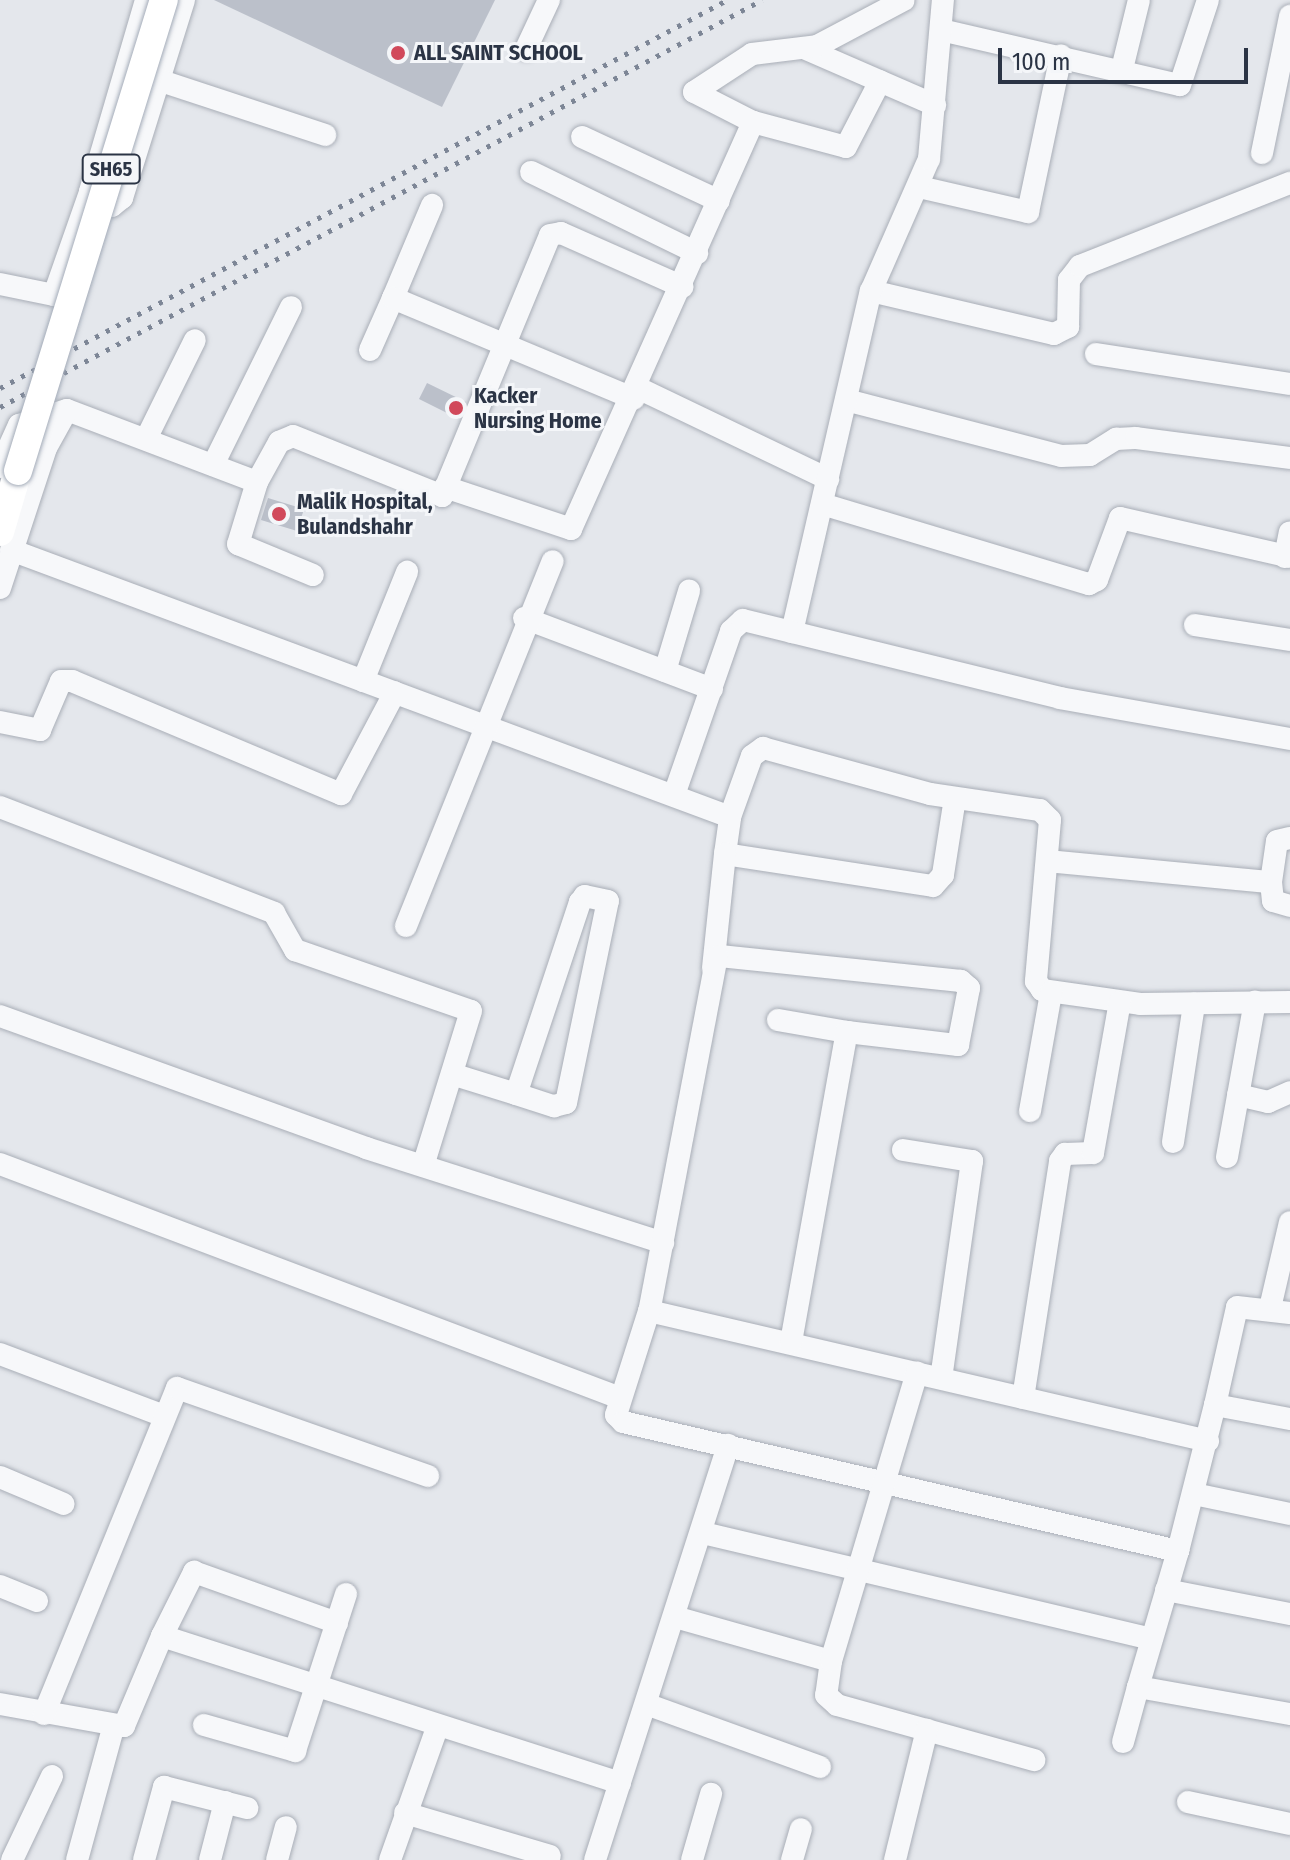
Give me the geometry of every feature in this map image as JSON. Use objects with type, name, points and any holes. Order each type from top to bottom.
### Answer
[{"type":"main road","name":"SH65","points":[[6,541],[9,469],[164,0]]},
{"type":"street","points":[[0,284],[54,295],[90,192],[146,0]]},
{"type":"street","points":[[90,192],[112,206],[122,198],[184,0]]},
{"type":"street","points":[[526,49],[549,0]]},
{"type":"street","points":[[880,81],[846,147],[753,122],[694,92],[752,54],[806,49],[904,0]]},
{"type":"street","points":[[792,632],[871,291],[919,187],[935,105],[943,0]]},
{"type":"street","points":[[1122,69],[1139,0]]},
{"type":"street","points":[[941,30],[1184,84],[1208,0]]},
{"type":"street","points":[[1262,153],[1283,86],[1290,16]]},
{"type":"street","points":[[806,49],[935,105]]},
{"type":"street","points":[[919,187],[1028,212],[1061,55]]},
{"type":"street","points":[[158,80],[325,135]]},
{"type":"street","points":[[445,487],[571,529],[636,393],[753,122]]},
{"type":"street","points":[[582,137],[719,201]]},
{"type":"street","points":[[531,172],[697,253]]},
{"type":"street","points":[[871,291],[1054,334],[1068,327],[1069,280],[1080,266],[1290,183]]},
{"type":"street","points":[[370,350],[432,205]]},
{"type":"street","points":[[313,575],[238,544],[257,482],[279,442],[293,436],[442,496],[553,233],[683,287]]},
{"type":"street","points":[[393,298],[636,393],[828,479]]},
{"type":"street","points":[[213,465],[291,307]]},
{"type":"street","points":[[146,439],[195,340]]},
{"type":"street","points":[[1096,354],[1290,384]]},
{"type":"street","points":[[846,400],[1061,456],[1090,455],[1116,439],[1136,438],[1290,458]]},
{"type":"street","points":[[9,469],[19,425],[67,410],[257,482]]},
{"type":"street","points":[[0,588],[6,541],[67,410]]},
{"type":"street","points":[[822,504],[1089,584],[1097,580],[1120,518],[1288,557],[1290,532]]},
{"type":"street","points":[[6,541],[363,681],[730,817]]},
{"type":"street","points":[[406,926],[524,618],[553,561]]},
{"type":"street","points":[[363,681],[407,572]]},
{"type":"street","points":[[665,671],[689,591]]},
{"type":"street","points":[[524,618],[712,689]]},
{"type":"street","points":[[674,795],[736,624],[755,620],[792,632],[1060,698],[1290,739]]},
{"type":"street","points":[[1195,625],[1290,640]]},
{"type":"street","points":[[0,722],[40,730],[61,681],[72,681],[341,794],[395,692]]},
{"type":"street","points":[[1178,1551],[884,1480],[623,1422],[616,1415],[649,1311],[713,968],[730,817],[752,756],[763,748],[955,798],[1045,812],[1047,861],[1036,981],[1051,993],[1120,1002],[1290,1002]]},
{"type":"street","points":[[725,854],[933,886],[943,875],[955,798]]},
{"type":"street","points":[[0,807],[274,913],[295,950],[471,1011],[455,1075],[423,1166]]},
{"type":"street","points":[[1290,838],[1277,841],[1271,882],[1273,901],[1290,906]]},
{"type":"street","points":[[1047,861],[1271,882]]},
{"type":"street","points":[[455,1075],[516,1094],[566,1103],[608,901],[585,896],[580,902],[516,1094]]},
{"type":"street","points":[[713,968],[723,955],[961,981],[969,988],[958,1045],[778,1020]]},
{"type":"street","points":[[1030,1111],[1051,993]]},
{"type":"street","points":[[1023,1398],[1060,1161],[1065,1154],[1093,1153],[1120,1002]]},
{"type":"street","points":[[1227,1157],[1255,1002]]},
{"type":"street","points":[[1173,1142],[1194,1004]]},
{"type":"street","points":[[0,1016],[423,1166],[663,1243]]},
{"type":"street","points":[[791,1342],[847,1032]]},
{"type":"street","points":[[1238,1095],[1268,1102],[1290,1092]]},
{"type":"street","points":[[903,1150],[972,1161],[941,1378]]},
{"type":"street","points":[[0,1164],[620,1398]]},
{"type":"street","points":[[1123,1742],[1208,1441],[1237,1307],[1280,1310],[1290,1222]]},
{"type":"street","points":[[649,1311],[1208,1441]]},
{"type":"street","points":[[0,1354],[164,1416]]},
{"type":"street","points":[[917,1373],[831,1661],[829,1700],[1034,1760]]},
{"type":"street","points":[[44,1714],[174,1391],[185,1387],[428,1476]]},
{"type":"street","points":[[1215,1405],[1290,1419]]},
{"type":"street","points":[[595,1860],[703,1533],[728,1445]]},
{"type":"street","points":[[0,1477],[64,1504]]},
{"type":"street","points":[[1194,1494],[1290,1514]]},
{"type":"street","points":[[703,1533],[1152,1639]]},
{"type":"street","points":[[0,1704],[113,1728],[127,1721],[162,1636],[194,1572],[337,1623]]},
{"type":"street","points":[[0,1586],[37,1601]]},
{"type":"street","points":[[1166,1590],[1290,1614]]},
{"type":"street","points":[[204,1725],[292,1752],[318,1685],[346,1594]]},
{"type":"street","points":[[675,1617],[831,1661]]},
{"type":"street","points":[[162,1636],[620,1783]]},
{"type":"street","points":[[1138,1687],[1290,1714]]},
{"type":"street","points":[[646,1704],[820,1767]]},
{"type":"street","points":[[390,1860],[438,1725]]},
{"type":"street","points":[[77,1860],[113,1728]]},
{"type":"street","points":[[895,1860],[927,1730]]},
{"type":"street","points":[[12,1860],[52,1776]]},
{"type":"street","points":[[144,1860],[164,1787],[236,1805],[210,1860]]},
{"type":"street","points":[[692,1860],[711,1794]]},
{"type":"street","points":[[1188,1802],[1290,1824]]},
{"type":"street","points":[[405,1813],[555,1859]]},
{"type":"street","points":[[277,1860],[286,1827]]},
{"type":"street","points":[[792,1860],[801,1829]]},
{"type":"building","name":"ALL SAINT SCHOOL","points":[[214,0],[495,0],[442,107]]},
{"type":"building","points":[[427,383],[466,402],[459,419],[419,399]]},
{"type":"building","points":[[268,498],[304,509],[297,531],[261,520]]},
{"type":"railway","points":[[0,388],[727,0]]},
{"type":"railway","points":[[0,407],[762,0]]},
{"type":"place","name":"ALL SAINT SCHOOL","points":[[398,53]]},
{"type":"place","name":"Kacker Nursing Home","points":[[456,408]]},
{"type":"place","name":"Malik Hospital, Bulandshahr","points":[[279,514]]}]
